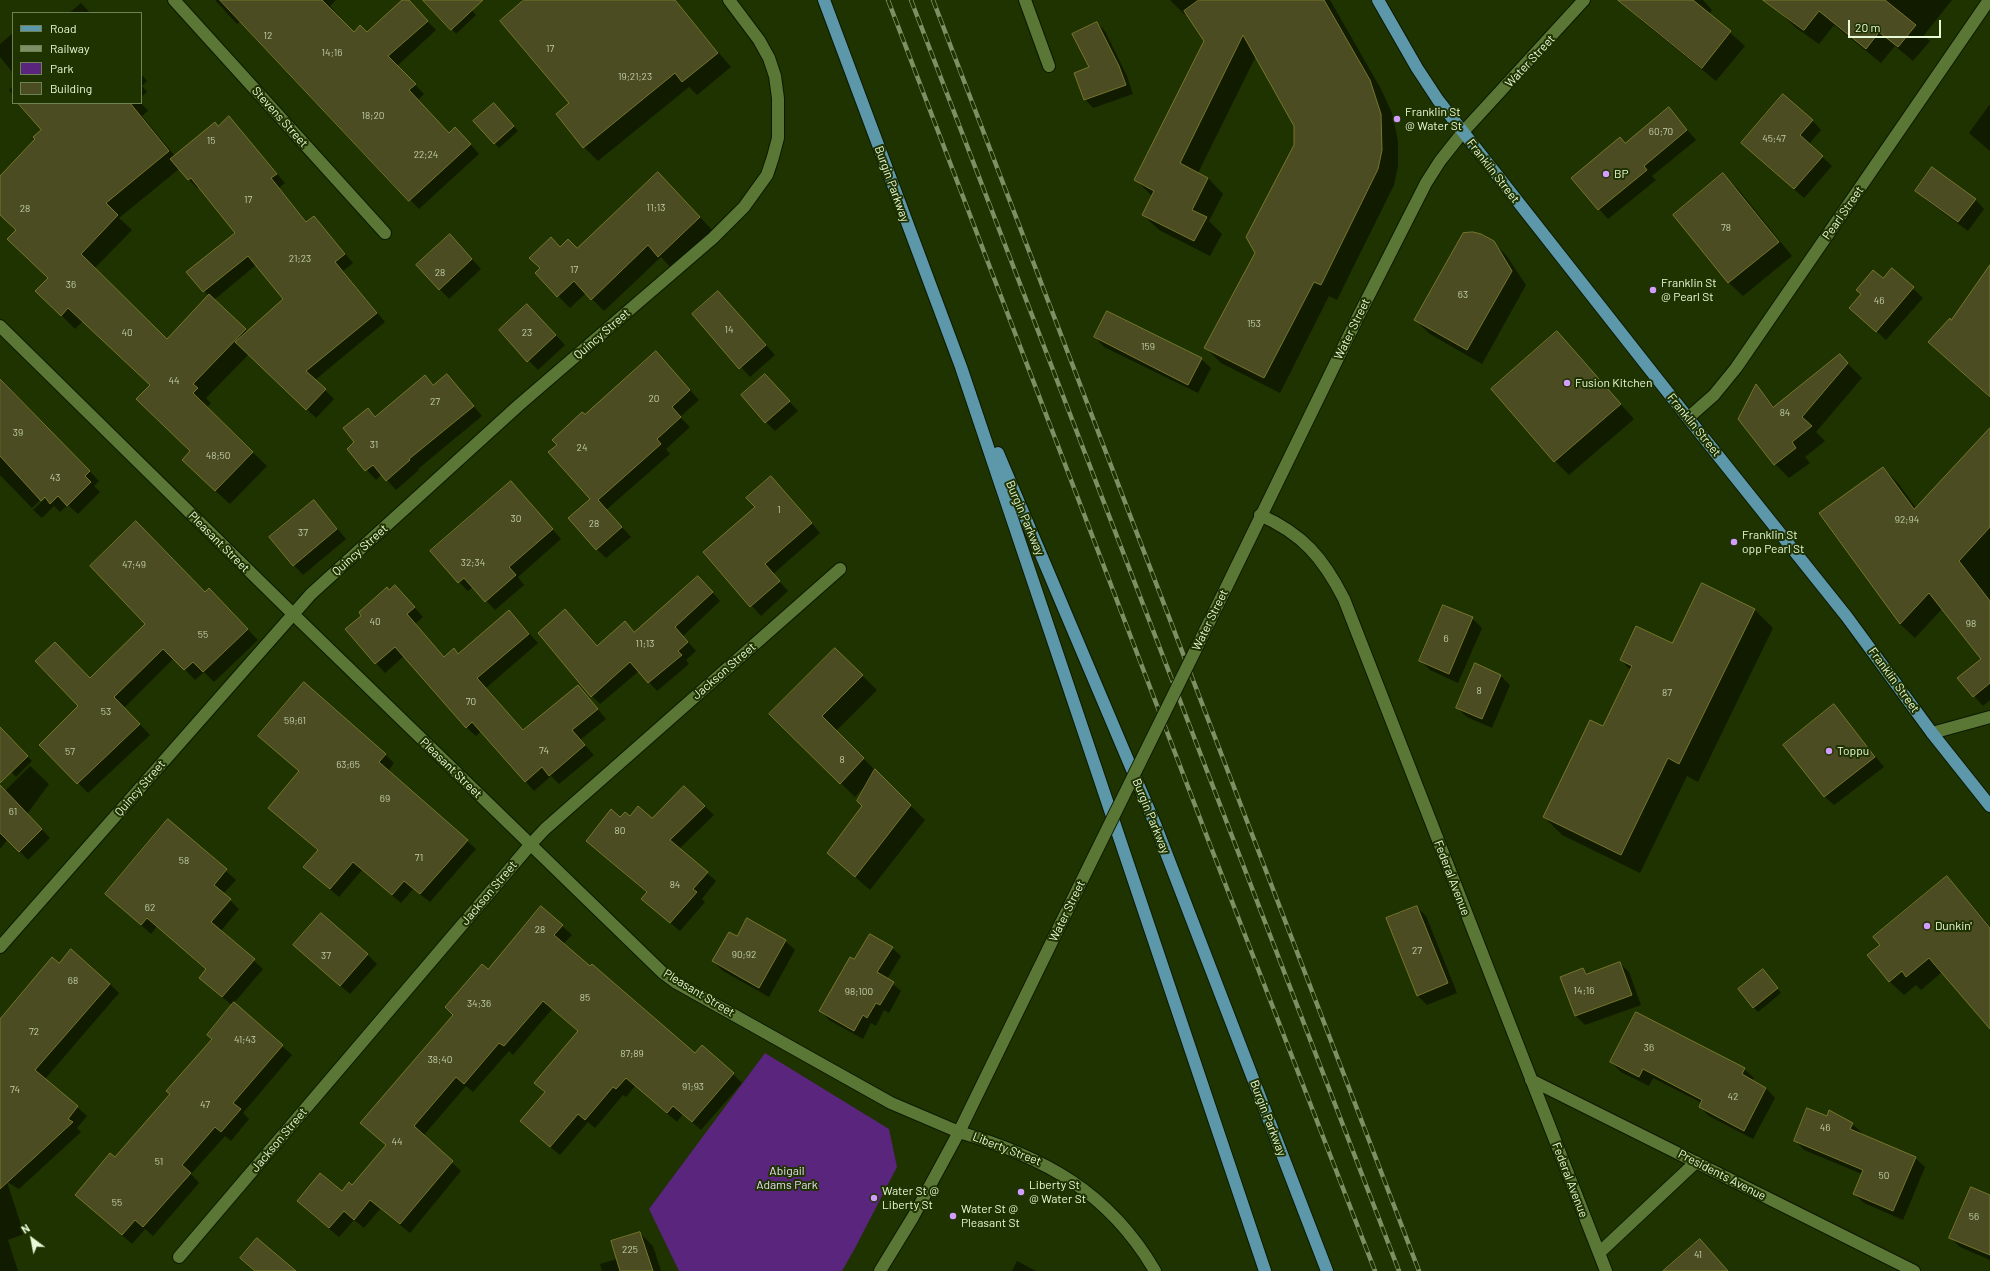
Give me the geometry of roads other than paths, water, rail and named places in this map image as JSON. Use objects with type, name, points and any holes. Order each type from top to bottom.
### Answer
[{"type":"main road","name":"Burgin Parkway","points":[[824,0],[961,368],[1265,1271]]},
{"type":"main road","name":"Franklin Street","points":[[1378,0],[1425,81],[1463,132],[1842,611],[1932,733],[1990,806]]},
{"type":"main road","name":"Burgin Parkway","points":[[961,368],[1155,824],[1327,1271]]},
{"type":"street","name":"Stevens Street","points":[[174,0],[385,233]]},
{"type":"street","name":"Quincy Street","points":[[0,947],[322,583],[519,405],[713,238],[744,207],[757,191],[767,175],[778,138],[778,98],[775,76],[769,58],[759,40],[729,0]]},
{"type":"street","points":[[1024,0],[1048,66]]},
{"type":"street","name":"Water Street","points":[[880,1271],[913,1217],[959,1132],[1224,592],[1260,515],[1414,204],[1440,161],[1463,132],[1584,0]]},
{"type":"street","name":"Pearl Street","points":[[1688,418],[1714,395],[1736,368],[1989,0]]},
{"type":"street","name":"Pleasant Street","points":[[0,326],[651,963],[675,982],[891,1103],[959,1132]]},
{"type":"street","name":"Federal Avenue","points":[[1260,515],[1285,527],[1312,548],[1326,567],[1344,599],[1606,1271]]},
{"type":"street","name":"Jackson Street","points":[[179,1258],[530,844],[545,829],[840,569]]},
{"type":"street","points":[[1932,733],[1990,717]]},
{"type":"street","name":"Presidents Avenue","points":[[1531,1080],[1914,1271]]},
{"type":"street","name":"Liberty Street","points":[[959,1132],[1018,1151],[1070,1178],[1089,1194],[1122,1227],[1137,1244],[1155,1271]]},
{"type":"street","points":[[1599,1253],[1696,1162]]},
{"type":"railway","points":[[888,0],[1209,842],[1375,1271]]},
{"type":"railway","points":[[911,0],[1399,1271]]},
{"type":"railway","points":[[933,0],[1419,1271]]},
{"type":"place","name":"Franklin St @ Water St","points":[[1397,119]]},
{"type":"place","name":"BP","points":[[1606,174]]},
{"type":"place","name":"Franklin St @ Pearl St","points":[[1653,290]]},
{"type":"place","name":"Fusion Kitchen","points":[[1567,383]]},
{"type":"place","name":"Franklin St opp Pearl St","points":[[1734,542]]},
{"type":"place","name":"Toppu","points":[[1829,751]]},
{"type":"place","name":"Dunkin'","points":[[1927,926]]},
{"type":"place","name":"Liberty St @ Water St","points":[[1021,1192]]},
{"type":"place","name":"Water St @ Liberty St","points":[[874,1198]]},
{"type":"place","name":"Water St @ Pleasant St","points":[[953,1216]]},
{"type":"park label","name":"Abigail Adams Park","points":[[787,1178]]}]
